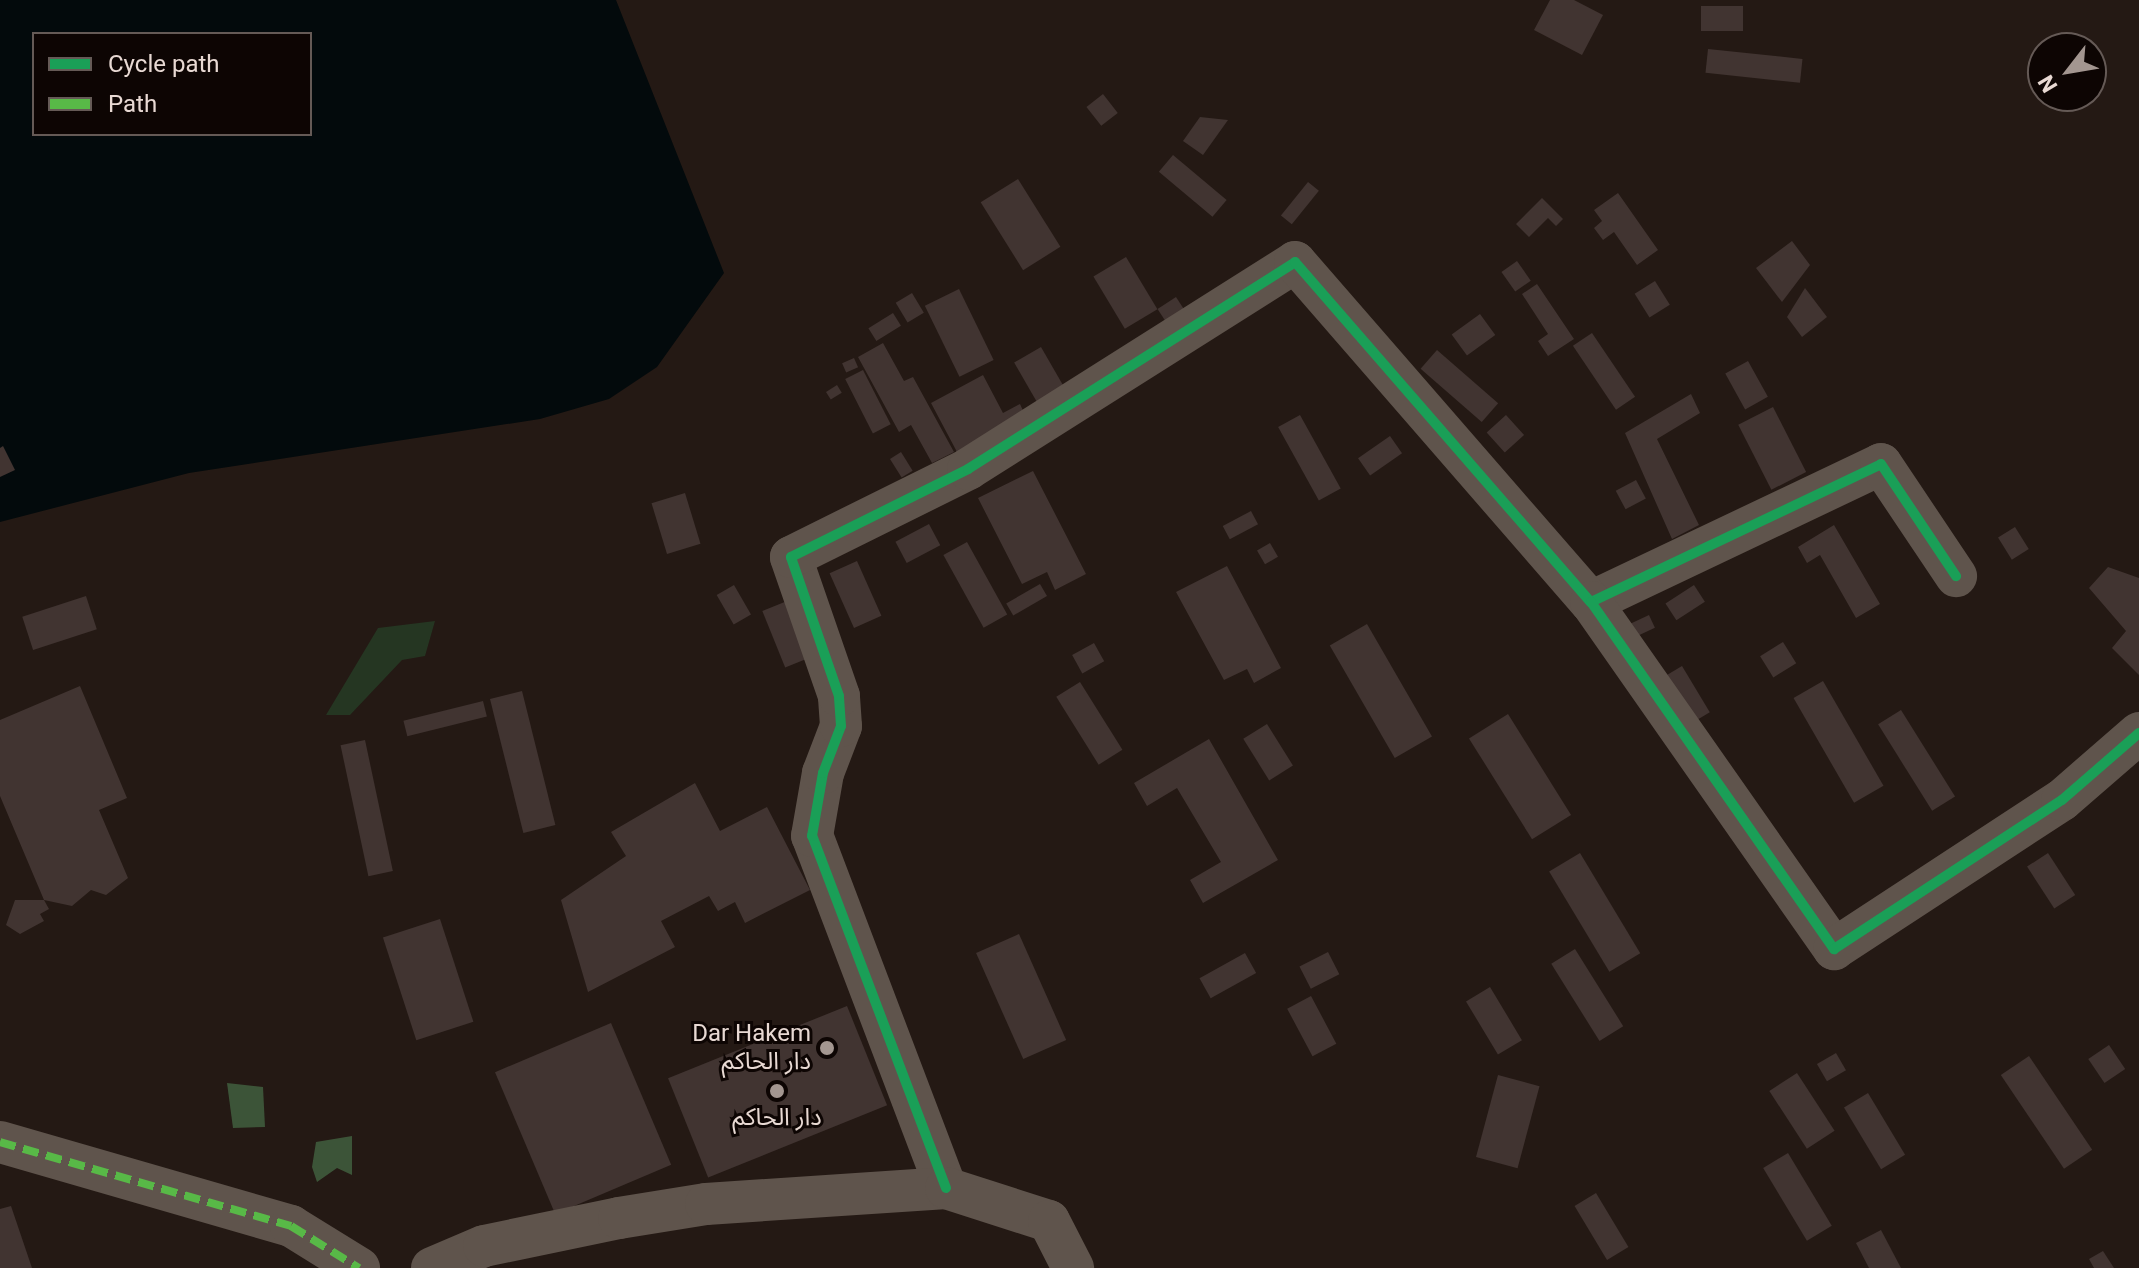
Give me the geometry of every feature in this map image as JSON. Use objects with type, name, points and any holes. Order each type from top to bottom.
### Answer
[{"type":"street","points":[[946,1188],[812,836],[823,773],[841,726],[839,696],[791,557],[968,469],[1295,262],[1591,602],[1834,949],[2062,800],[2139,733]]},
{"type":"street","points":[[1591,602],[1881,464],[1956,576]]},
{"type":"street","points":[[0,1142],[291,1226],[359,1268]]},
{"type":"street","points":[[432,1268],[484,1246],[662,1211],[946,1188],[1049,1221],[1073,1268]]},
{"type":"green space","points":[[435,621],[425,656],[402,660],[350,715],[326,715],[378,628]]},
{"type":"green space","points":[[227,1083],[263,1087],[265,1127],[233,1128]]},
{"type":"green space","points":[[352,1136],[352,1175],[337,1168],[317,1182],[312,1167],[316,1142]]},
{"type":"shaded area","points":[[0,0],[616,0],[724,273],[657,367],[609,399],[540,419],[189,473],[0,522]]},
{"type":"building","points":[[1550,0],[1574,0],[1603,15],[1582,55],[1534,30]]},
{"type":"building","points":[[1701,6],[1743,6],[1743,31],[1701,31]]},
{"type":"building","points":[[1708,49],[1802,59],[1800,83],[1705,73]]},
{"type":"building","points":[[1103,94],[1118,113],[1101,126],[1086,107]]},
{"type":"building","points":[[1200,117],[1228,120],[1203,155],[1183,141]]},
{"type":"building","points":[[1173,155],[1227,200],[1212,217],[1159,172]]},
{"type":"building","points":[[1018,179],[1060,247],[1023,270],[981,202]]},
{"type":"building","points":[[1308,182],[1319,191],[1292,224],[1281,215]]},
{"type":"building","points":[[1618,193],[1658,250],[1637,265],[1614,232],[1603,240],[1594,228],[1602,221],[1594,210]]},
{"type":"building","points":[[1542,198],[1563,219],[1556,226],[1548,218],[1529,237],[1516,224]]},
{"type":"building","points":[[1792,241],[1810,265],[1782,302],[1756,268]]},
{"type":"building","points":[[1126,257],[1157,309],[1125,329],[1093,277]]},
{"type":"building","points":[[1517,261],[1531,281],[1515,292],[1501,272]]},
{"type":"building","points":[[1655,281],[1670,305],[1649,317],[1635,294]]},
{"type":"building","points":[[1537,284],[1574,339],[1548,356],[1538,341],[1548,334],[1522,294]]},
{"type":"building","points":[[1805,288],[1827,317],[1802,337],[1787,317]]},
{"type":"building","points":[[959,289],[994,360],[959,377],[925,306]]},
{"type":"building","points":[[912,293],[924,313],[908,323],[896,303]]},
{"type":"building","points":[[1176,297],[1187,314],[1168,326],[1158,309]]},
{"type":"building","points":[[893,313],[901,326],[876,341],[868,328]]},
{"type":"building","points":[[1480,314],[1495,335],[1467,356],[1452,335]]},
{"type":"building","points":[[1592,333],[1635,397],[1616,410],[1573,346]]},
{"type":"building","points":[[883,343],[904,381],[913,377],[954,452],[932,463],[911,425],[899,432],[858,357]]},
{"type":"building","points":[[1041,347],[1066,391],[1040,407],[1014,362]]},
{"type":"building","points":[[1437,350],[1498,403],[1482,422],[1421,369]]},
{"type":"building","points":[[854,358],[858,367],[846,372],[842,363]]},
{"type":"building","points":[[1748,361],[1768,397],[1745,409],[1725,374]]},
{"type":"building","points":[[863,370],[891,424],[873,433],[845,379]]},
{"type":"building","points":[[983,375],[1003,413],[1020,404],[1025,415],[957,452],[931,403]]},
{"type":"building","points":[[837,385],[842,393],[831,400],[826,392]]},
{"type":"building","points":[[1691,394],[1700,413],[1657,439],[1699,525],[1672,539],[1625,433]]},
{"type":"building","points":[[1773,407],[1806,472],[1771,490],[1738,425]]},
{"type":"building","points":[[1300,415],[1341,488],[1319,501],[1278,427]]},
{"type":"building","points":[[1506,415],[1524,435],[1505,452],[1487,432]]},
{"type":"building","points":[[1390,436],[1402,453],[1370,476],[1358,458]]},
{"type":"building","points":[[3,446],[15,470],[0,477],[0,448]]},
{"type":"building","points":[[901,452],[913,471],[902,478],[890,459]]},
{"type":"building","points":[[1033,471],[1086,574],[1055,590],[1047,572],[1022,584],[978,498]]},
{"type":"building","points":[[1636,480],[1646,499],[1626,509],[1616,491]]},
{"type":"building","points":[[685,493],[700,544],[667,554],[652,503]]},
{"type":"building","points":[[1251,511],[1258,524],[1230,539],[1223,526]]},
{"type":"building","points":[[929,524],[940,545],[907,563],[895,542]]},
{"type":"building","points":[[1834,525],[1880,604],[1856,618],[1820,555],[1807,563],[1798,547]]},
{"type":"building","points":[[2015,527],[2029,549],[2012,560],[1998,538]]},
{"type":"building","points":[[967,542],[1007,615],[984,628],[943,555]]},
{"type":"building","points":[[1270,543],[1278,557],[1265,564],[1257,550]]},
{"type":"building","points":[[857,561],[881,616],[854,628],[830,573]]},
{"type":"building","points":[[1227,566],[1281,668],[1254,683],[1247,669],[1224,680],[1176,592]]},
{"type":"building","points":[[2108,567],[2139,578],[2139,675],[2112,648],[2126,631],[2089,588]]},
{"type":"building","points":[[1040,584],[1047,596],[1013,616],[1006,604]]},
{"type":"building","points":[[734,585],[751,614],[734,624],[717,595]]},
{"type":"building","points":[[1694,585],[1705,602],[1676,620],[1665,604]]},
{"type":"building","points":[[86,596],[97,629],[33,650],[22,617]]},
{"type":"building","points":[[792,599],[815,656],[785,668],[762,611]]},
{"type":"building","points":[[1649,615],[1655,628],[1634,637],[1628,625]]},
{"type":"building","points":[[1367,624],[1432,737],[1395,758],[1330,646]]},
{"type":"building","points":[[1783,642],[1796,663],[1773,678],[1760,656]]},
{"type":"building","points":[[1094,643],[1104,661],[1082,673],[1072,655]]},
{"type":"building","points":[[1682,666],[1710,712],[1693,723],[1665,676]]},
{"type":"building","points":[[1823,681],[1884,786],[1854,803],[1794,698]]},
{"type":"building","points":[[1080,682],[1122,750],[1099,765],[1056,697]]},
{"type":"building","points":[[80,686],[127,798],[99,810],[128,878],[106,895],[91,890],[72,906],[44,900],[0,796],[0,720]]},
{"type":"building","points":[[522,691],[555,825],[523,833],[490,699]]},
{"type":"building","points":[[483,701],[487,717],[407,736],[403,721]]},
{"type":"building","points":[[1901,710],[1955,797],[1932,811],[1878,724]]},
{"type":"building","points":[[1508,714],[1571,815],[1532,839],[1469,738]]},
{"type":"building","points":[[1267,724],[1293,766],[1269,780],[1243,739]]},
{"type":"building","points":[[1209,739],[1278,860],[1203,903],[1190,880],[1221,862],[1177,788],[1147,806],[1134,783]]},
{"type":"building","points":[[365,740],[393,871],[368,876],[341,745]]},
{"type":"building","points":[[695,783],[720,831],[767,807],[810,890],[745,923],[735,902],[718,911],[709,896],[661,921],[675,947],[588,992],[561,900],[626,856],[611,832]]},
{"type":"building","points":[[1580,853],[1640,953],[1609,972],[1549,872]]},
{"type":"building","points":[[2048,853],[2075,895],[2054,909],[2027,867]]},
{"type":"building","points":[[15,900],[44,900],[49,909],[40,914],[44,921],[20,934],[6,925]]},
{"type":"building","points":[[440,919],[473,1022],[416,1040],[383,938]]},
{"type":"building","points":[[1019,934],[1066,1040],[1023,1059],[976,953]]},
{"type":"building","points":[[1575,949],[1623,1026],[1599,1041],[1551,964]]},
{"type":"building","points":[[1328,952],[1339,974],[1311,989],[1299,967]]},
{"type":"building","points":[[1245,953],[1256,973],[1211,998],[1200,978]]},
{"type":"building","points":[[1490,987],[1522,1040],[1498,1055],[1466,1001]]},
{"type":"building","points":[[1311,996],[1336,1044],[1313,1056],[1287,1009]]},
{"type":"building","name":"دار الحاكم","points":[[847,1006],[887,1105],[708,1178],[668,1078]]},
{"type":"building","points":[[611,1023],[671,1165],[555,1214],[495,1072]]},
{"type":"building","points":[[2109,1045],[2125,1069],[2104,1083],[2088,1059]]},
{"type":"building","points":[[1836,1053],[1846,1070],[1827,1081],[1817,1064]]},
{"type":"building","points":[[2029,1056],[2092,1150],[2064,1169],[2001,1075]]},
{"type":"building","points":[[1797,1073],[1835,1131],[1807,1149],[1769,1091]]},
{"type":"building","points":[[1498,1075],[1540,1086],[1518,1168],[1476,1157]]},
{"type":"building","points":[[1868,1093],[1905,1155],[1881,1169],[1844,1107]]},
{"type":"building","points":[[1788,1153],[1832,1226],[1807,1241],[1763,1168]]},
{"type":"building","points":[[1596,1193],[1628,1247],[1607,1260],[1575,1206]]},
{"type":"building","points":[[11,1206],[32,1268],[0,1268],[0,1209]]},
{"type":"building","points":[[1881,1230],[1901,1268],[1869,1268],[1856,1243]]},
{"type":"building","points":[[2103,1251],[2114,1268],[2094,1268],[2089,1259]]},
{"type":"marked path","points":[[0,1142],[291,1226],[359,1268]]},
{"type":"cycle path","points":[[946,1188],[812,836],[823,773],[841,726],[839,696],[791,557],[968,469],[1295,262],[1591,602],[1834,949],[2062,800],[2139,733]]},
{"type":"cycle path","points":[[1591,602],[1881,464],[1956,576]]},
{"type":"place","name":"Dar Hakem دار الحاكم","points":[[827,1048]]},
{"type":"place","name":"دار الحاكم","points":[[777,1091]]}]
